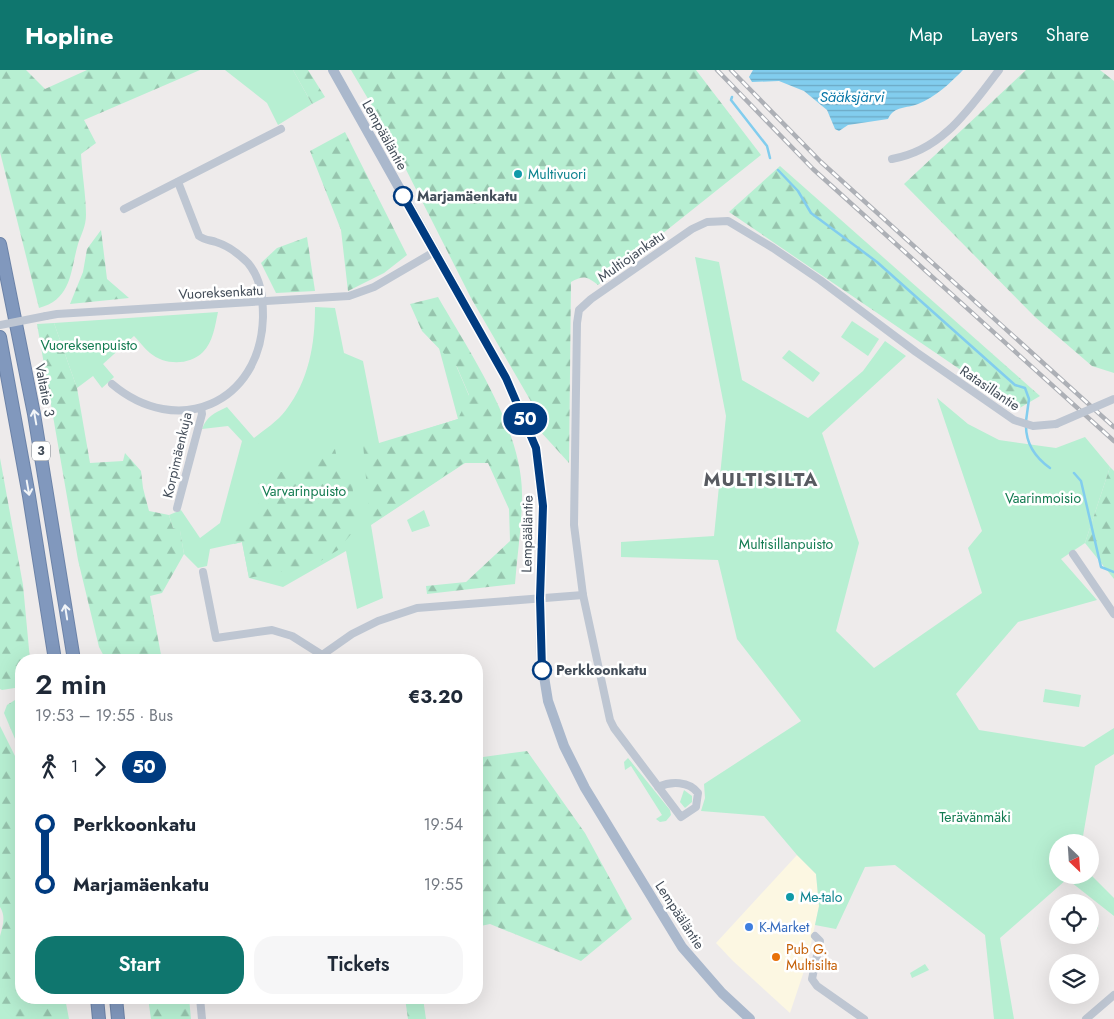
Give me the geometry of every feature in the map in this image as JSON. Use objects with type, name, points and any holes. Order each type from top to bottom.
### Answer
[{"type":"highway","name":"Valtatie 3","points":[[0,244],[34,414],[73,654]]},
{"type":"highway","name":"3","points":[[0,337],[26,476],[54,654]]},
{"type":"highway","points":[[98,1004],[99,1019]]},
{"type":"highway","points":[[117,1004],[118,1019]]},
{"type":"main road","name":"Lempääläntie","points":[[333,70],[506,378],[536,448],[543,506],[540,598],[541,658],[544,686],[564,746],[585,788],[682,947],[705,975],[750,1019]]},
{"type":"street","points":[[892,159],[912,156],[945,134],[999,70]]},
{"type":"street","points":[[124,209],[280,129]]},
{"type":"street","points":[[112,384],[134,401],[159,410],[179,411],[200,408],[229,392],[242,380],[253,362],[263,330],[263,302],[259,282],[242,258],[227,247],[199,236],[178,182]]},
{"type":"street","name":"Multiojankatu","points":[[658,787],[673,783],[691,786],[698,793],[696,807],[681,818],[658,787],[610,720],[583,595],[574,525],[576,335],[579,310],[591,299],[637,266],[692,229],[707,222],[728,222],[773,248],[820,280],[939,368]]},
{"type":"street","name":"Vuoreksenkatu","points":[[0,325],[57,314],[356,295],[386,281],[434,252]]},
{"type":"street","name":"Ratasillantie","points":[[939,368],[1014,420],[1033,426],[1056,424],[1114,399]]},
{"type":"street","name":"Korpimäenkuja","points":[[177,508],[202,414],[200,408]]},
{"type":"street","points":[[1073,554],[1114,614]]},
{"type":"street","points":[[203,572],[216,638],[272,630],[292,636],[313,654]]},
{"type":"street","points":[[324,654],[352,634],[389,616],[407,611],[583,595]]},
{"type":"street","points":[[815,936],[820,941],[812,979],[817,986],[864,1019]]},
{"type":"street","points":[[1086,1019],[1114,995]]},
{"type":"street","points":[[201,1004],[202,1019]]},
{"type":"shaded area","points":[[797,855],[816,874],[819,906],[807,962],[790,1013],[716,943]]},
{"type":"green space","points":[[0,70],[26,70],[45,89],[87,70],[200,70],[84,120],[96,143],[81,154],[86,207],[85,223],[71,274],[64,291],[50,304],[39,308],[0,152]]},
{"type":"green space","points":[[225,70],[293,70],[312,104],[278,125],[267,103]]},
{"type":"green space","points":[[293,70],[308,70],[325,97],[312,104]]},
{"type":"green space","points":[[351,70],[696,70],[761,155],[598,285],[585,278],[579,278],[571,282],[569,463],[540,431],[533,405],[471,298],[384,126]]},
{"type":"green space","points":[[1026,70],[1100,70],[1114,81],[1114,373],[1092,366],[1035,317],[904,184]]},
{"type":"green space","points":[[345,132],[407,255],[384,273],[348,291],[341,230],[310,151]]},
{"type":"green space","points":[[780,166],[1040,396],[1018,409],[729,212]]},
{"type":"green space","points":[[101,230],[107,279],[129,298],[70,304],[83,272],[87,249]]},
{"type":"green space","points":[[307,237],[315,291],[276,293],[261,263],[277,248]]},
{"type":"green space","points":[[695,257],[719,262],[742,380],[808,418],[863,371],[885,341],[906,356],[822,433],[859,543],[836,631],[874,668],[982,593],[968,548],[982,531],[937,398],[968,424],[999,440],[1056,448],[1085,437],[1110,467],[1085,543],[1061,559],[1097,600],[1018,622],[956,694],[979,730],[1084,747],[1114,728],[1114,754],[1095,766],[1083,834],[1049,834],[1049,884],[1061,884],[1000,938],[1014,1019],[994,1019],[985,935],[895,865],[865,867],[836,929],[815,925],[819,906],[816,874],[764,816],[701,811],[705,798],[704,784],[801,721],[737,639],[718,560],[621,557],[621,542],[714,536],[726,416]]},
{"type":"green space","points":[[438,297],[479,367],[504,419],[514,445],[520,471],[522,507],[515,584],[427,594],[426,586],[466,582],[510,541],[509,509],[488,463],[464,463],[370,525],[363,443],[379,444],[458,419],[469,395],[457,367],[422,331],[410,304]]},
{"type":"green space","name":"Varvarinpuisto","points":[[315,307],[335,308],[344,353],[363,361],[379,443],[458,419],[439,348],[423,331],[437,321],[494,454],[465,463],[371,525],[383,598],[357,609],[346,551],[283,587],[249,578],[242,542],[210,549],[207,566],[198,568],[184,554],[180,531],[173,528],[169,515],[181,510],[200,538],[220,523],[242,441],[228,426],[202,429],[212,415],[227,407],[254,438],[283,414],[300,386],[309,361],[314,334]]},
{"type":"green space","name":"Vuoreksenpuisto","points":[[218,312],[209,344],[197,357],[184,362],[162,360],[150,353],[134,336],[103,364],[114,377],[102,388],[93,376],[77,388],[54,323]]},
{"type":"green space","points":[[852,321],[879,339],[868,356],[841,337]]},
{"type":"green space","points":[[54,323],[77,388],[90,463],[123,461],[125,453],[141,471],[149,511],[169,515],[173,528],[180,530],[184,554],[162,593],[150,596],[161,654],[103,654],[99,647],[78,560],[37,324]]},
{"type":"green space","points":[[789,350],[820,373],[813,382],[782,358]]},
{"type":"green space","points":[[335,449],[342,482],[352,480],[356,528],[338,550],[314,565],[249,578],[242,542],[234,544],[233,533],[262,500],[278,472],[294,472],[304,466],[315,453]]},
{"type":"green space","points":[[0,458],[23,585],[29,654],[15,654],[15,688],[0,689]]},
{"type":"green space","points":[[1110,467],[1114,471],[1114,579],[1085,543]]},
{"type":"green space","points":[[424,510],[430,526],[412,532],[407,520]]},
{"type":"green space","points":[[1045,689],[1081,695],[1079,707],[1043,702]]},
{"type":"green space","points":[[15,700],[15,739],[4,713],[7,705]]},
{"type":"green space","points":[[0,726],[15,756],[15,1004],[66,1004],[69,1019],[0,1019],[0,936],[3,918],[0,907]]},
{"type":"green space","points":[[527,751],[585,833],[632,919],[581,961],[490,924],[483,926],[483,757]]},
{"type":"green space","points":[[628,758],[670,810],[671,815],[666,821],[660,822],[656,819],[662,815],[631,766],[625,770],[624,762]]},
{"type":"green space","points":[[684,790],[692,796],[692,802],[685,808],[680,802]]},
{"type":"green space","points":[[1099,883],[1114,898],[1114,916],[1099,904],[1099,894],[1086,894],[1073,884]]},
{"type":"green space","points":[[925,964],[929,970],[912,978],[910,973]]},
{"type":"green space","points":[[149,1004],[190,1004],[191,1019],[151,1019]]},
{"type":"green space","points":[[406,1004],[424,1004],[426,1019],[408,1019]]},
{"type":"water","name":"Sääksjärvi","points":[[753,70],[963,70],[925,101],[914,106],[897,109],[888,119],[848,125],[839,131],[835,129],[827,110],[804,91],[779,81],[752,82],[749,77]]},
{"type":"waterway","points":[[732,97],[731,100],[767,146],[770,158]]},
{"type":"waterway","points":[[778,170],[798,191],[811,213],[877,262],[1015,385],[1025,388],[1029,399],[1026,421]]},
{"type":"waterway","points":[[1026,426],[1030,445],[1040,460],[1050,468]]},
{"type":"waterway","points":[[1074,473],[1081,481],[1101,567],[1114,572]]},
{"type":"railway","points":[[717,70],[813,169],[1114,441]]},
{"type":"railway","points":[[731,70],[821,162],[1114,427]]},
{"type":"bus line","name":"50","points":[[403,196],[506,378],[530,430],[536,448],[540,465],[543,506],[540,598],[542,670]]},
{"type":"place","name":"Multivuori","points":[[518,174]]},
{"type":"place","name":"Marjamäenkatu","points":[[403,196]]},
{"type":"place","name":"Perkkoonkatu","points":[[542,670]]},
{"type":"place","name":"Me-talo","points":[[790,897]]},
{"type":"place","name":"K-Market","points":[[749,927]]},
{"type":"place","name":"Pub G. Multisilta","points":[[776,957]]},
{"type":"district","name":"MULTISILTA","points":[[761,479]]},
{"type":"park label","name":"Vaarinmoisio","points":[[1043,498]]},
{"type":"park label","name":"Multisillanpuisto","points":[[786,544]]},
{"type":"park label","name":"Terävänmäki","points":[[975,817]]}]
